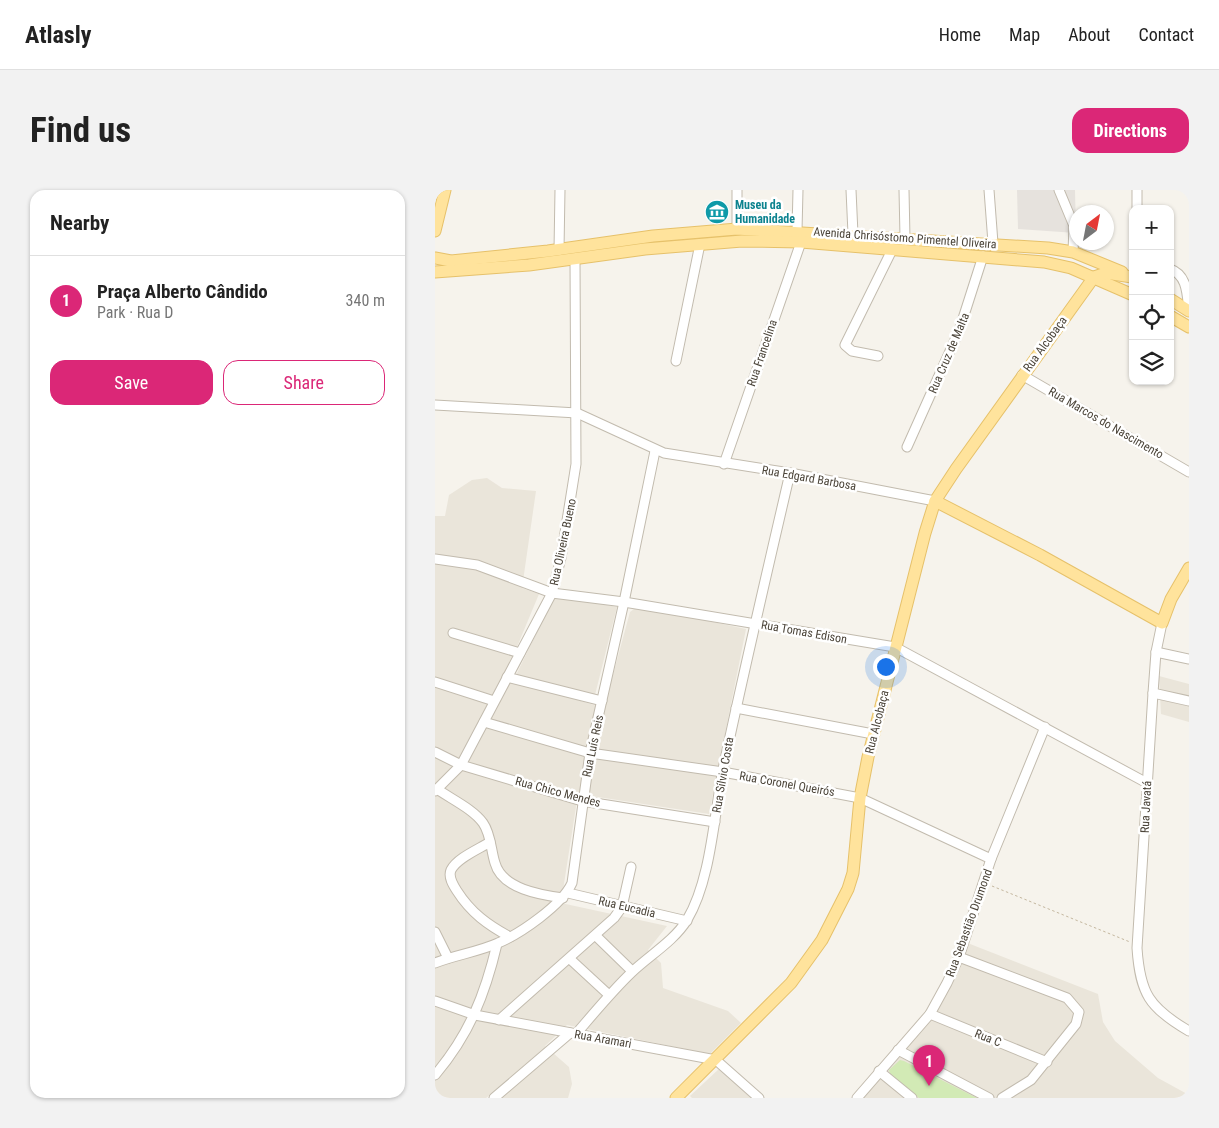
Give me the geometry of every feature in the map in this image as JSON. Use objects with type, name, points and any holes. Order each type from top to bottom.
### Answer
[{"type":"main road","points":[[435,231],[445,190]]},
{"type":"main road","name":"Avenida Chrisóstomo Pimentel Oliveira","points":[[435,258],[451,261],[559,250],[653,236],[737,229],[893,250],[1044,262],[1071,268],[1129,293]]},
{"type":"main road","name":"Avenida Chrisóstomo Pimentel Oliveira","points":[[435,272],[493,268],[699,244],[853,234],[993,243],[1073,252],[1129,275]]},
{"type":"main road","points":[[1094,277],[1106,273],[1129,276]]},
{"type":"main road","name":"Rua Alcobaça","points":[[676,1098],[791,983],[808,962],[831,925],[848,889],[853,873],[860,798],[873,734],[935,501],[1022,375],[1094,277]]},
{"type":"main road","points":[[1174,302],[1189,311]]},
{"type":"main road","points":[[1174,318],[1189,327]]},
{"type":"main road","name":"Rua Edgard Barbosa","points":[[935,501],[1040,555],[1162,623]]},
{"type":"main road","name":"Rua Javatá","points":[[1162,623],[1167,608],[1189,568]]},
{"type":"street","points":[[559,250],[560,190]]},
{"type":"street","points":[[737,190],[737,229]]},
{"type":"street","name":"Rua Francelina","points":[[724,464],[799,237],[798,190]]},
{"type":"street","points":[[851,190],[853,234]]},
{"type":"street","points":[[904,190],[905,238]]},
{"type":"street","points":[[989,190],[993,243]]},
{"type":"street","points":[[1059,190],[1074,226],[1073,252]]},
{"type":"street","points":[[1137,190],[1137,205]]},
{"type":"street","points":[[676,361],[699,244]]},
{"type":"street","points":[[878,356],[851,351],[845,345],[893,250]]},
{"type":"street","name":"Rua Cruz de Malta","points":[[907,447],[959,331],[983,256]]},
{"type":"street","name":"Rua Oliveira Bueno","points":[[436,790],[461,765],[552,593],[561,558],[573,491],[577,442],[575,259]]},
{"type":"street","points":[[1174,271],[1179,274],[1186,285],[1189,311]]},
{"type":"street","name":"Rua Marcos do Nascimento","points":[[1022,375],[1189,472]]},
{"type":"street","name":"Rua Edgard Barbosa","points":[[435,405],[577,413],[655,451],[724,464],[790,473],[935,501]]},
{"type":"street","name":"Rua Luís Reis","points":[[565,895],[575,868],[590,753],[655,451]]},
{"type":"street","name":"Rua Sílvio Costa","points":[[493,1098],[573,1033],[632,971],[674,936],[687,921],[700,888],[715,822],[723,772],[754,623],[790,473]]},
{"type":"street","name":"Rua Tomas Edison","points":[[435,559],[477,565],[552,593],[624,602],[895,647],[1147,783]]},
{"type":"street","name":"Rua Javatá","points":[[1162,623],[1153,693],[1137,945],[1139,972],[1144,992],[1158,1010],[1189,1031]]},
{"type":"street","points":[[453,633],[520,653]]},
{"type":"street","points":[[1157,652],[1189,659]]},
{"type":"street","points":[[507,677],[602,701]]},
{"type":"street","points":[[435,682],[494,701]]},
{"type":"street","points":[[1153,693],[1189,701]]},
{"type":"street","points":[[736,708],[873,734]]},
{"type":"street","name":"Rua Coronel Queirós","points":[[484,722],[590,753],[723,772],[860,798],[991,858]]},
{"type":"street","name":"Rua Sebastião Drumond","points":[[857,1098],[930,1014],[959,957],[991,858],[1045,727]]},
{"type":"street","name":"Rua Chico Mendes","points":[[435,752],[461,765],[583,801],[715,822]]},
{"type":"street","name":"Rua Eucadia","points":[[436,790],[482,821],[487,829],[495,866],[499,874],[507,880],[537,893],[565,895],[687,921]]},
{"type":"street","points":[[490,842],[456,864],[451,870],[450,877],[466,905],[475,916],[510,937]]},
{"type":"street","points":[[499,1020],[596,936],[623,906],[631,867]]},
{"type":"street","points":[[435,963],[497,944],[510,937],[565,895]]},
{"type":"street","points":[[435,932],[448,958]]},
{"type":"street","points":[[596,936],[632,971]]},
{"type":"street","points":[[435,1075],[445,1063],[475,1015],[497,944]]},
{"type":"street","points":[[959,957],[1067,998],[1078,1008],[1078,1020],[1047,1062],[1031,1080],[1002,1098]]},
{"type":"street","points":[[570,959],[609,995]]},
{"type":"street","name":"Rua Aramari","points":[[435,1001],[475,1015],[716,1060]]},
{"type":"street","name":"Rua C","points":[[930,1014],[1047,1062]]},
{"type":"street","points":[[898,1050],[989,1098]]},
{"type":"street","points":[[435,1058],[445,1063]]},
{"type":"street","points":[[716,1060],[759,1098]]},
{"type":"street","points":[[879,1071],[912,1098]]},
{"type":"path","points":[[984,883],[1137,945]]},
{"type":"shaded area","points":[[1017,190],[1075,190],[1075,205],[1069,205],[1069,233],[1018,229]]},
{"type":"shaded area","points":[[487,478],[502,488],[536,491],[522,588],[539,594],[504,678],[604,708],[630,612],[638,606],[746,629],[709,814],[578,794],[561,903],[667,926],[648,950],[661,963],[663,988],[728,1011],[741,1023],[710,1054],[567,1025],[545,1046],[569,1067],[572,1084],[568,1098],[503,1098],[495,1091],[486,1098],[435,1098],[435,516],[445,516],[449,495],[472,480]]},
{"type":"shaded area","points":[[560,596],[617,607],[595,695],[516,675],[553,600]]},
{"type":"shaded area","points":[[1159,676],[1189,684],[1189,722],[1161,714]]},
{"type":"shaded area","points":[[965,942],[1098,994],[1103,1022],[1115,1041],[1158,1078],[1189,1095],[1189,1098],[863,1098],[921,1020]]},
{"type":"shaded area","points":[[720,1068],[754,1098],[692,1098],[690,1096]]},
{"type":"green space","points":[[900,1060],[977,1098],[919,1098],[890,1074],[889,1070]]},
{"type":"place","name":"Museu da Humanidade","points":[[717,212]]},
{"type":"place","name":"Praça Alberto Cândido","points":[[929,1086]]}]
